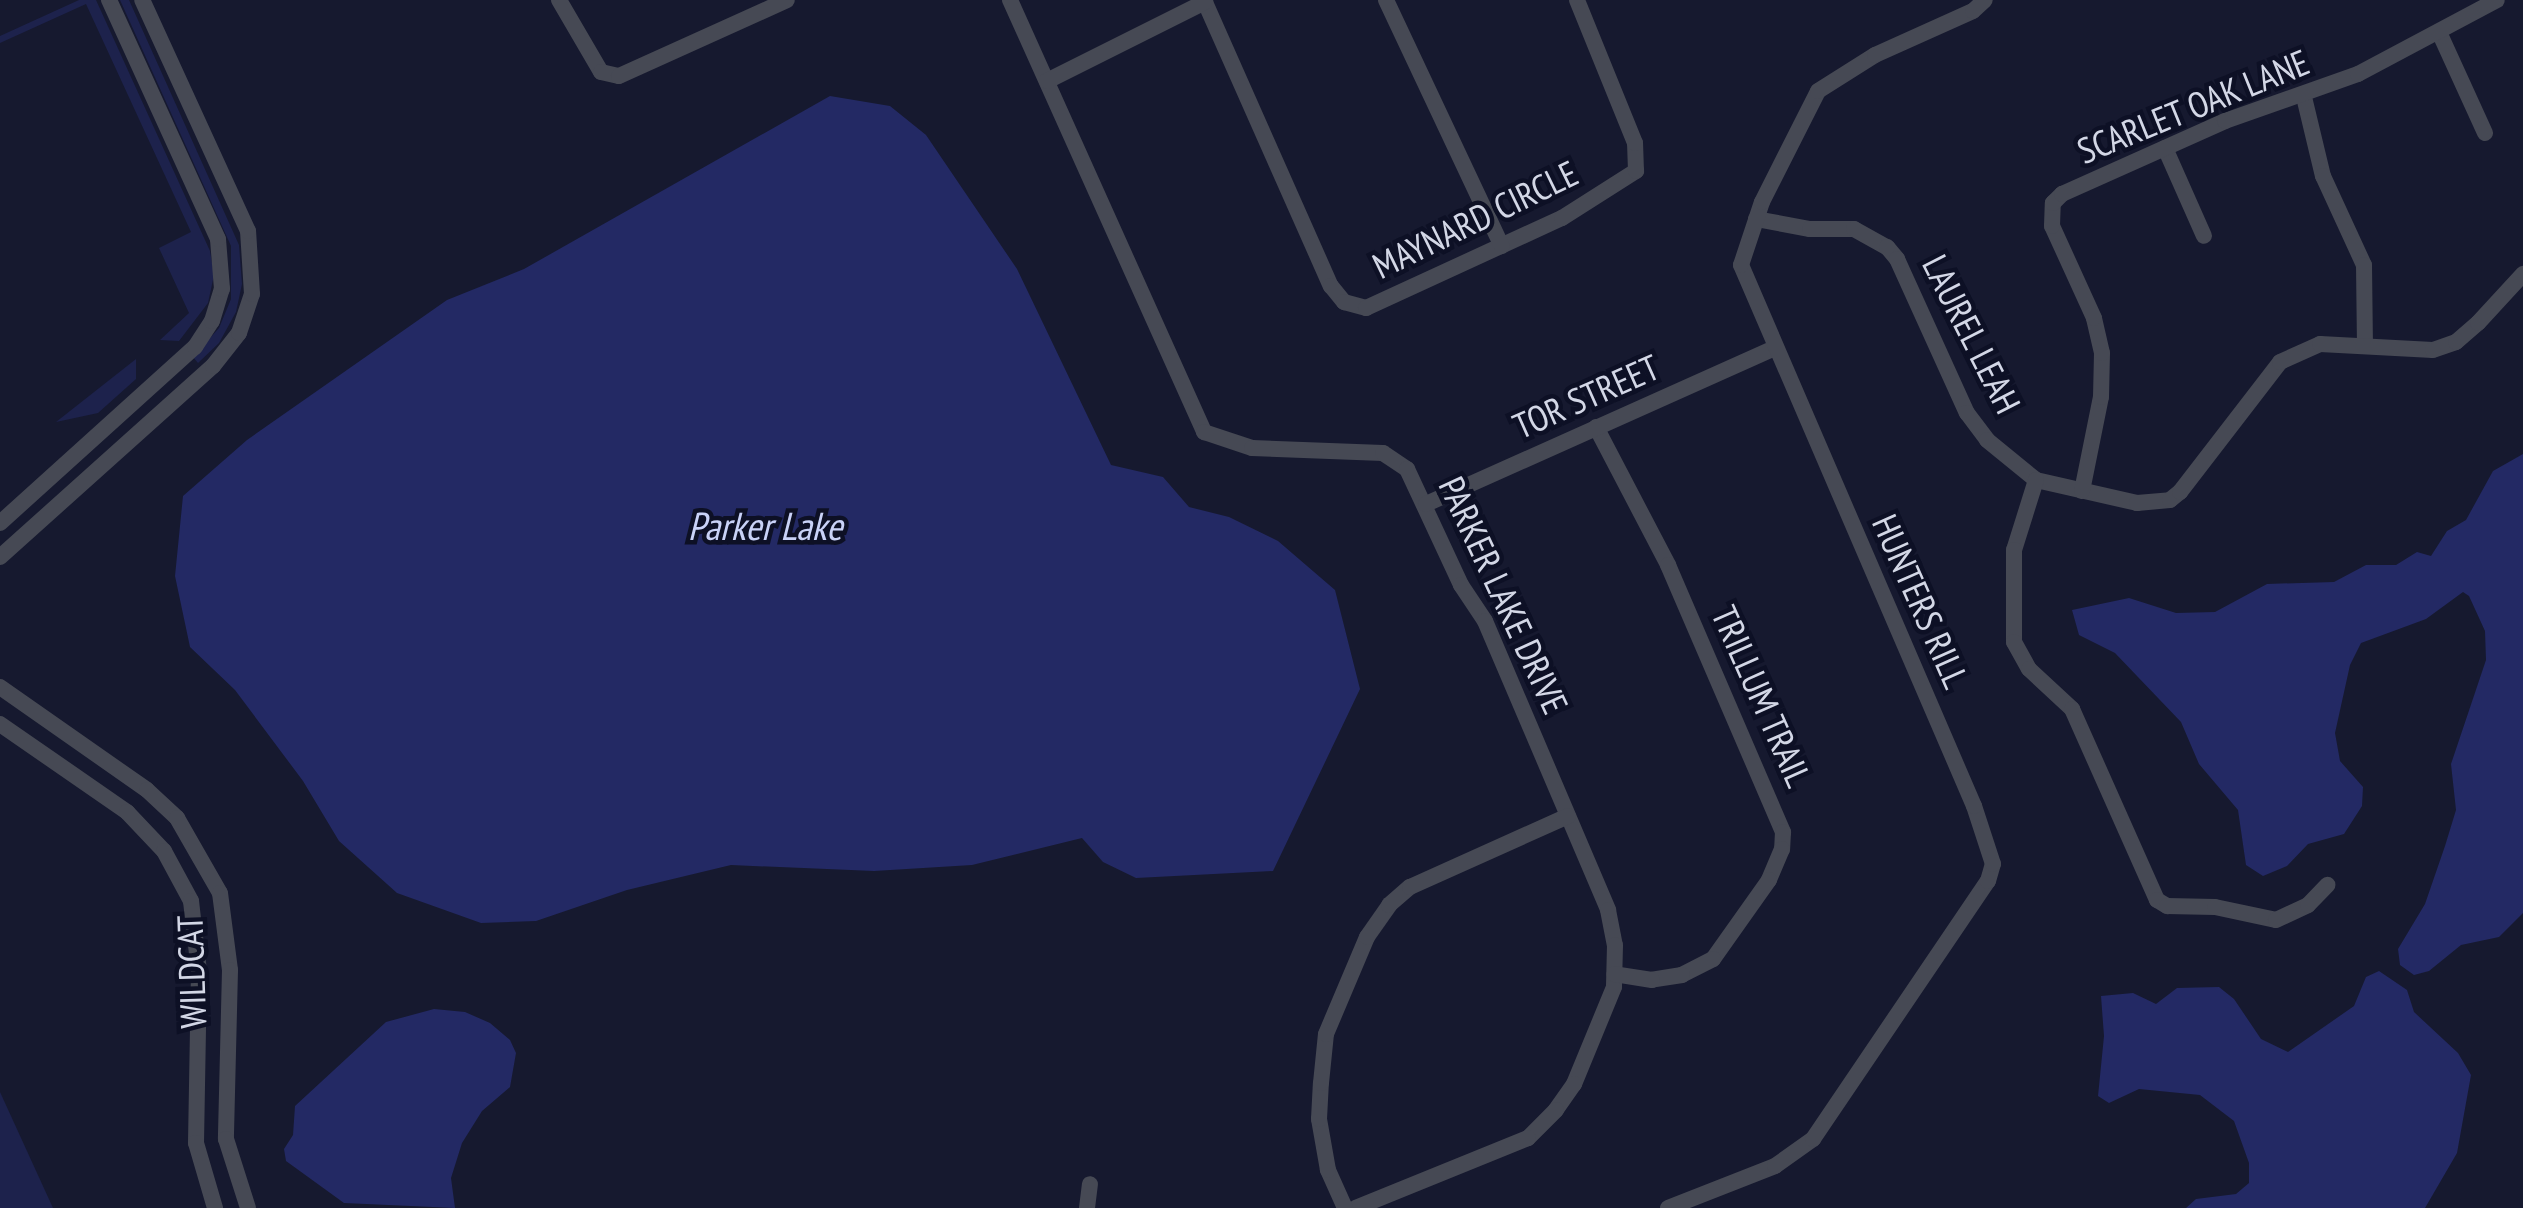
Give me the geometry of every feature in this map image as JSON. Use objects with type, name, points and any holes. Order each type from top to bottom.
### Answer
[{"type":"street","points":[[0,523],[171,371],[212,321],[221,289],[218,238],[109,0]]},
{"type":"street","points":[[0,557],[190,389],[239,333],[251,294],[248,231],[142,0]]},
{"type":"street","points":[[559,0],[602,72],[619,76],[787,0]]},
{"type":"street","name":"PARKER LAKE DRIVE","points":[[1010,0],[1204,432],[1252,448],[1383,453],[1407,469],[1452,568],[1485,621],[1608,910],[1614,974],[1574,1084],[1528,1138],[1356,1208]]},
{"type":"street","points":[[1387,0],[1502,245]]},
{"type":"street","name":"MAYNARD CIRCLE","points":[[1205,1],[1300,221],[1344,302],[1366,308],[1562,218],[1636,171],[1635,143],[1577,0]]},
{"type":"street","name":"HUNTERS RILL","points":[[1668,1208],[1775,1166],[1813,1139],[1977,899],[1993,864],[1974,806],[1742,265],[1756,219],[1818,92],[1875,55],[1973,11],[1985,0]]},
{"type":"street","name":"SCARLET OAK LANE","points":[[2082,491],[2101,397],[2102,352],[2094,318],[2052,226],[2053,203],[2062,194],[2225,122],[2304,97],[2498,0]]},
{"type":"street","points":[[1047,81],[1205,1]]},
{"type":"street","points":[[2439,32],[2485,133]]},
{"type":"street","points":[[2304,97],[2324,176],[2364,265],[2365,344]]},
{"type":"street","points":[[2165,148],[2204,236]]},
{"type":"street","name":"LAUREL LEAH","points":[[1756,219],[1810,229],[1854,229],[1887,247],[1898,259],[1967,413],[1987,440],[2036,481],[2137,503],[2170,500],[2193,478],[2233,417],[2280,362],[2320,344],[2420,351],[2456,342],[2523,274]]},
{"type":"street","name":"TOR STREET","points":[[1426,504],[1774,347]]},
{"type":"street","points":[[171,371],[190,389]]},
{"type":"street","name":"TRILLUM TRAIL","points":[[1596,428],[1668,565],[1783,832],[1769,880],[1713,959],[1682,975],[1652,980],[1614,974]]},
{"type":"street","points":[[2036,481],[2014,550],[2014,642],[2029,670],[2072,709],[2157,900],[2167,906],[2215,907],[2276,920],[2308,905],[2327,885]]},
{"type":"street","name":"WILDCAT","points":[[0,687],[147,790],[177,818],[220,893],[230,970],[226,1139],[248,1208]]},
{"type":"street","name":"WILDCAT","points":[[0,724],[140,824],[164,850],[191,901],[199,971],[196,1143],[215,1208]]},
{"type":"street","points":[[1345,1208],[1328,1170],[1319,1119],[1326,1034],[1367,937],[1389,905],[1410,887],[1568,816]]},
{"type":"street","points":[[1087,1208],[1090,1184]]},
{"type":"shaded area","points":[[79,0],[96,0],[210,251],[214,275],[208,303],[179,341],[160,340],[189,313],[159,248],[191,232],[86,4],[0,43],[0,36]]},
{"type":"shaded area","points":[[120,0],[129,0],[239,245],[242,284],[236,312],[219,343],[198,363],[193,357],[219,328],[231,299],[231,246]]},
{"type":"shaded area","points":[[136,359],[136,379],[98,413],[56,422]]},
{"type":"shaded area","points":[[0,1092],[53,1208],[0,1208]]},
{"type":"water","name":"Parker Lake","points":[[830,96],[890,106],[926,135],[1017,269],[1111,465],[1163,477],[1189,507],[1229,517],[1278,541],[1335,590],[1360,689],[1273,871],[1136,878],[1103,862],[1082,838],[972,865],[874,871],[731,865],[627,890],[536,921],[481,923],[397,893],[339,841],[303,781],[235,690],[190,647],[175,576],[183,496],[247,440],[447,300],[524,269]]},
{"type":"water","points":[[2523,454],[2523,913],[2499,937],[2461,945],[2429,971],[2414,975],[2400,965],[2398,949],[2425,904],[2456,810],[2451,764],[2486,660],[2485,631],[2469,596],[2463,592],[2426,619],[2361,643],[2350,665],[2335,733],[2340,761],[2363,787],[2362,806],[2344,834],[2308,844],[2287,866],[2263,876],[2246,865],[2238,810],[2199,764],[2181,722],[2115,653],[2079,635],[2072,610],[2129,598],[2176,613],[2215,612],[2267,584],[2334,582],[2366,565],[2396,565],[2417,552],[2431,556],[2447,531],[2466,520],[2493,471]]},
{"type":"water","points":[[2379,971],[2407,990],[2414,1012],[2458,1053],[2471,1075],[2457,1153],[2425,1208],[2186,1208],[2196,1199],[2236,1194],[2249,1183],[2249,1163],[2234,1121],[2200,1095],[2139,1089],[2109,1103],[2098,1096],[2104,1036],[2101,996],[2133,993],[2156,1004],[2177,988],[2219,987],[2234,999],[2261,1039],[2288,1052],[2354,1006],[2366,977]]},
{"type":"water","points":[[434,1009],[465,1012],[490,1023],[510,1040],[516,1053],[510,1087],[482,1111],[462,1143],[451,1178],[455,1208],[344,1203],[286,1161],[284,1149],[293,1135],[295,1106],[386,1022]]}]
